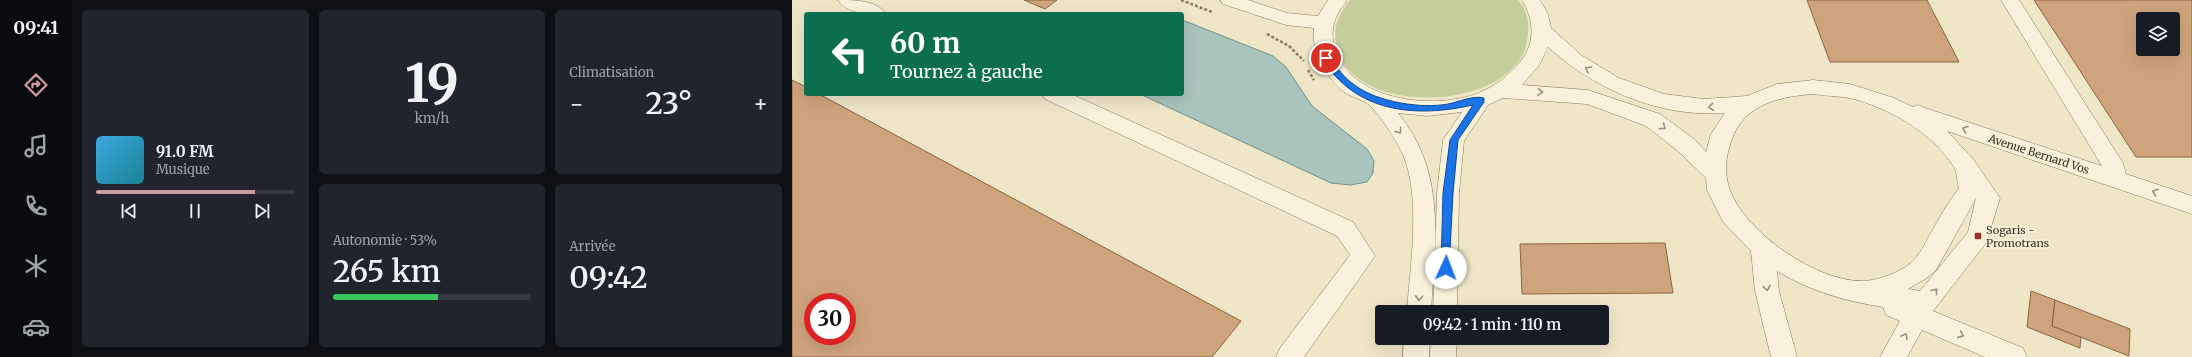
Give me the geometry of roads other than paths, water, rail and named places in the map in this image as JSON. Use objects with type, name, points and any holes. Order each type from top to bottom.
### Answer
[{"type":"street","points":[[847,0],[873,12]]},
{"type":"street","points":[[1229,0],[1286,19],[1324,23]]},
{"type":"street","points":[[1338,0],[1332,6],[1324,23],[1322,40],[1326,58],[1337,75],[1354,89],[1376,100],[1417,108],[1446,108],[1491,95],[1588,96],[1653,120],[1686,145],[1715,174]]},
{"type":"street","points":[[1444,305],[1448,193],[1454,140],[1491,95],[1523,73],[1537,52],[1542,31],[1537,8],[1531,0]]},
{"type":"street","points":[[2010,0],[2115,168],[2115,179]]},
{"type":"street","points":[[1542,31],[1574,60],[1612,83],[1663,100],[1704,107],[1750,102],[1778,91],[1813,87],[1850,91],[1887,103],[1918,119],[1944,140],[1965,165],[1989,198],[1978,236],[1925,303],[1825,284],[1792,269],[1762,249],[1739,225],[1723,200],[1715,174],[1716,145],[1728,121],[1750,102]]},
{"type":"street","points":[[1056,96],[1345,229],[1363,256],[1289,357]]},
{"type":"street","points":[[1376,100],[1408,142],[1422,179],[1422,244],[1418,305]]},
{"type":"street","name":"Avenue Bernard Vos","points":[[1887,103],[2192,205]]},
{"type":"street","points":[[1861,292],[1899,283],[1925,265],[1970,189],[1965,165]]},
{"type":"street","points":[[1762,249],[1767,291],[1784,357]]},
{"type":"street","points":[[1861,292],[2014,357]]},
{"type":"street","points":[[1894,357],[1917,316]]},
{"type":"street","points":[[1416,357],[1417,345]]},
{"type":"street","points":[[1443,357],[1444,345]]},
{"type":"water","points":[[1184,21],[1273,56],[1286,67],[1312,106],[1367,149],[1374,161],[1373,173],[1367,182],[1350,185],[1331,183],[1144,96],[1184,96]]},
{"type":"place","name":"Sogaris - Promotrans","points":[[1978,236]]}]
